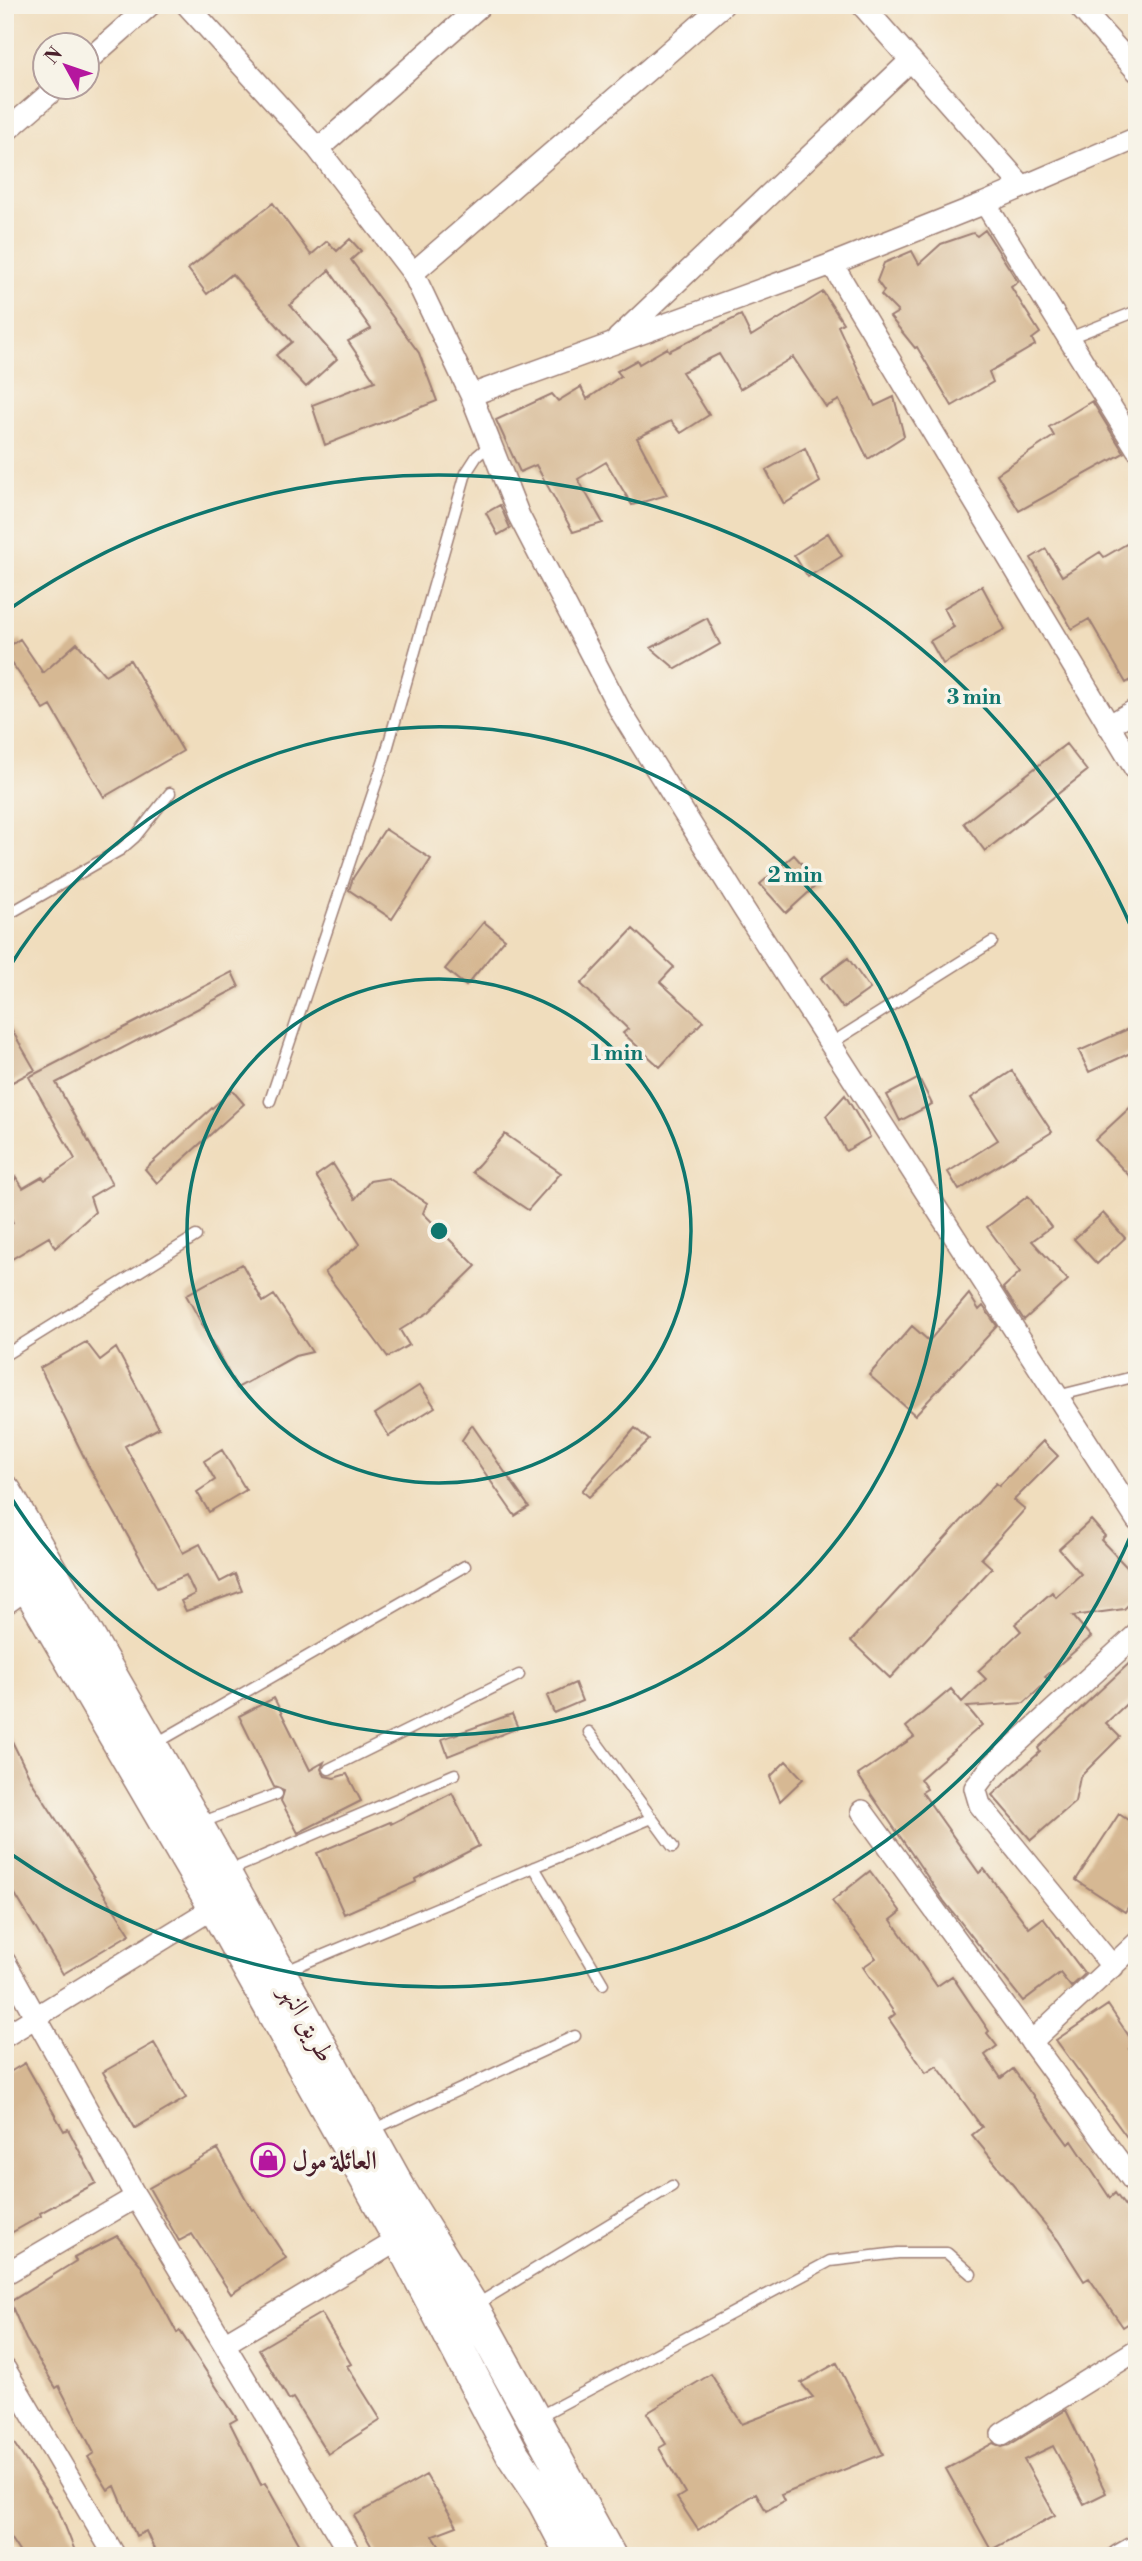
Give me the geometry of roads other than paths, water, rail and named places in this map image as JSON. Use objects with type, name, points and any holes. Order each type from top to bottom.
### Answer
[{"type":"main road","name":"طريق النهر","points":[[5,1492],[368,2132],[472,2307],[609,2556]]},
{"type":"main road","name":"طريق النهر","points":[[5,1546],[17,1596],[215,1907],[400,2239],[502,2434],[544,2501],[573,2556]]},
{"type":"main road","points":[[502,2434],[534,2420]]},
{"type":"street","points":[[102,48],[150,5]]},
{"type":"street","points":[[187,5],[318,149],[413,273],[471,395],[519,516],[621,712],[1137,1520]]},
{"type":"street","points":[[318,149],[481,5]]},
{"type":"street","points":[[413,273],[723,5]]},
{"type":"street","points":[[862,5],[1023,187]]},
{"type":"street","points":[[1078,5],[1137,71]]},
{"type":"street","points":[[611,344],[911,60]]},
{"type":"street","points":[[5,132],[40,102]]},
{"type":"street","points":[[471,395],[832,264],[1137,138]]},
{"type":"street","points":[[985,203],[1137,449]]},
{"type":"street","points":[[832,264],[1137,772]]},
{"type":"street","points":[[1108,726],[1137,709]]},
{"type":"street","points":[[1113,1967],[980,1805],[975,1788],[990,1767],[1137,1634]]},
{"type":"street","points":[[862,1811],[1137,2186]]},
{"type":"street","points":[[5,2036],[215,1907]]},
{"type":"street","points":[[1031,2042],[1137,1943]]},
{"type":"street","points":[[5,1962],[136,2197],[351,2556]]},
{"type":"street","points":[[5,2274],[136,2197]]},
{"type":"street","points":[[224,2344],[400,2239]]},
{"type":"street","points":[[1002,2434],[1137,2350]]},
{"type":"street","points":[[5,2369],[115,2556]]},
{"type":"street","points":[[1118,2556],[1137,2545]]},
{"type":"lane","points":[[1069,338],[1137,311]]},
{"type":"lane","points":[[270,1101],[384,760],[466,473],[477,456],[490,444]]},
{"type":"lane","points":[[5,916],[120,850],[143,828],[170,793]]},
{"type":"lane","points":[[831,1044],[992,942]]},
{"type":"lane","points":[[5,1356],[196,1236]]},
{"type":"lane","points":[[1058,1395],[1137,1376]]},
{"type":"lane","points":[[150,1746],[465,1566]]},
{"type":"lane","points":[[329,1769],[519,1675]]},
{"type":"lane","points":[[589,1732],[673,1847]]},
{"type":"lane","points":[[223,1873],[456,1774]]},
{"type":"lane","points":[[194,1825],[277,1794]]},
{"type":"lane","points":[[280,1973],[652,1818]]},
{"type":"lane","points":[[534,1867],[603,1984]]},
{"type":"lane","points":[[368,2132],[575,2036]]},
{"type":"lane","points":[[472,2307],[672,2186]]},
{"type":"lane","points":[[534,2420],[830,2261],[898,2253],[947,2253],[971,2274]]},
{"type":"place","name":"العائلة مول","points":[[268,2160]]}]
